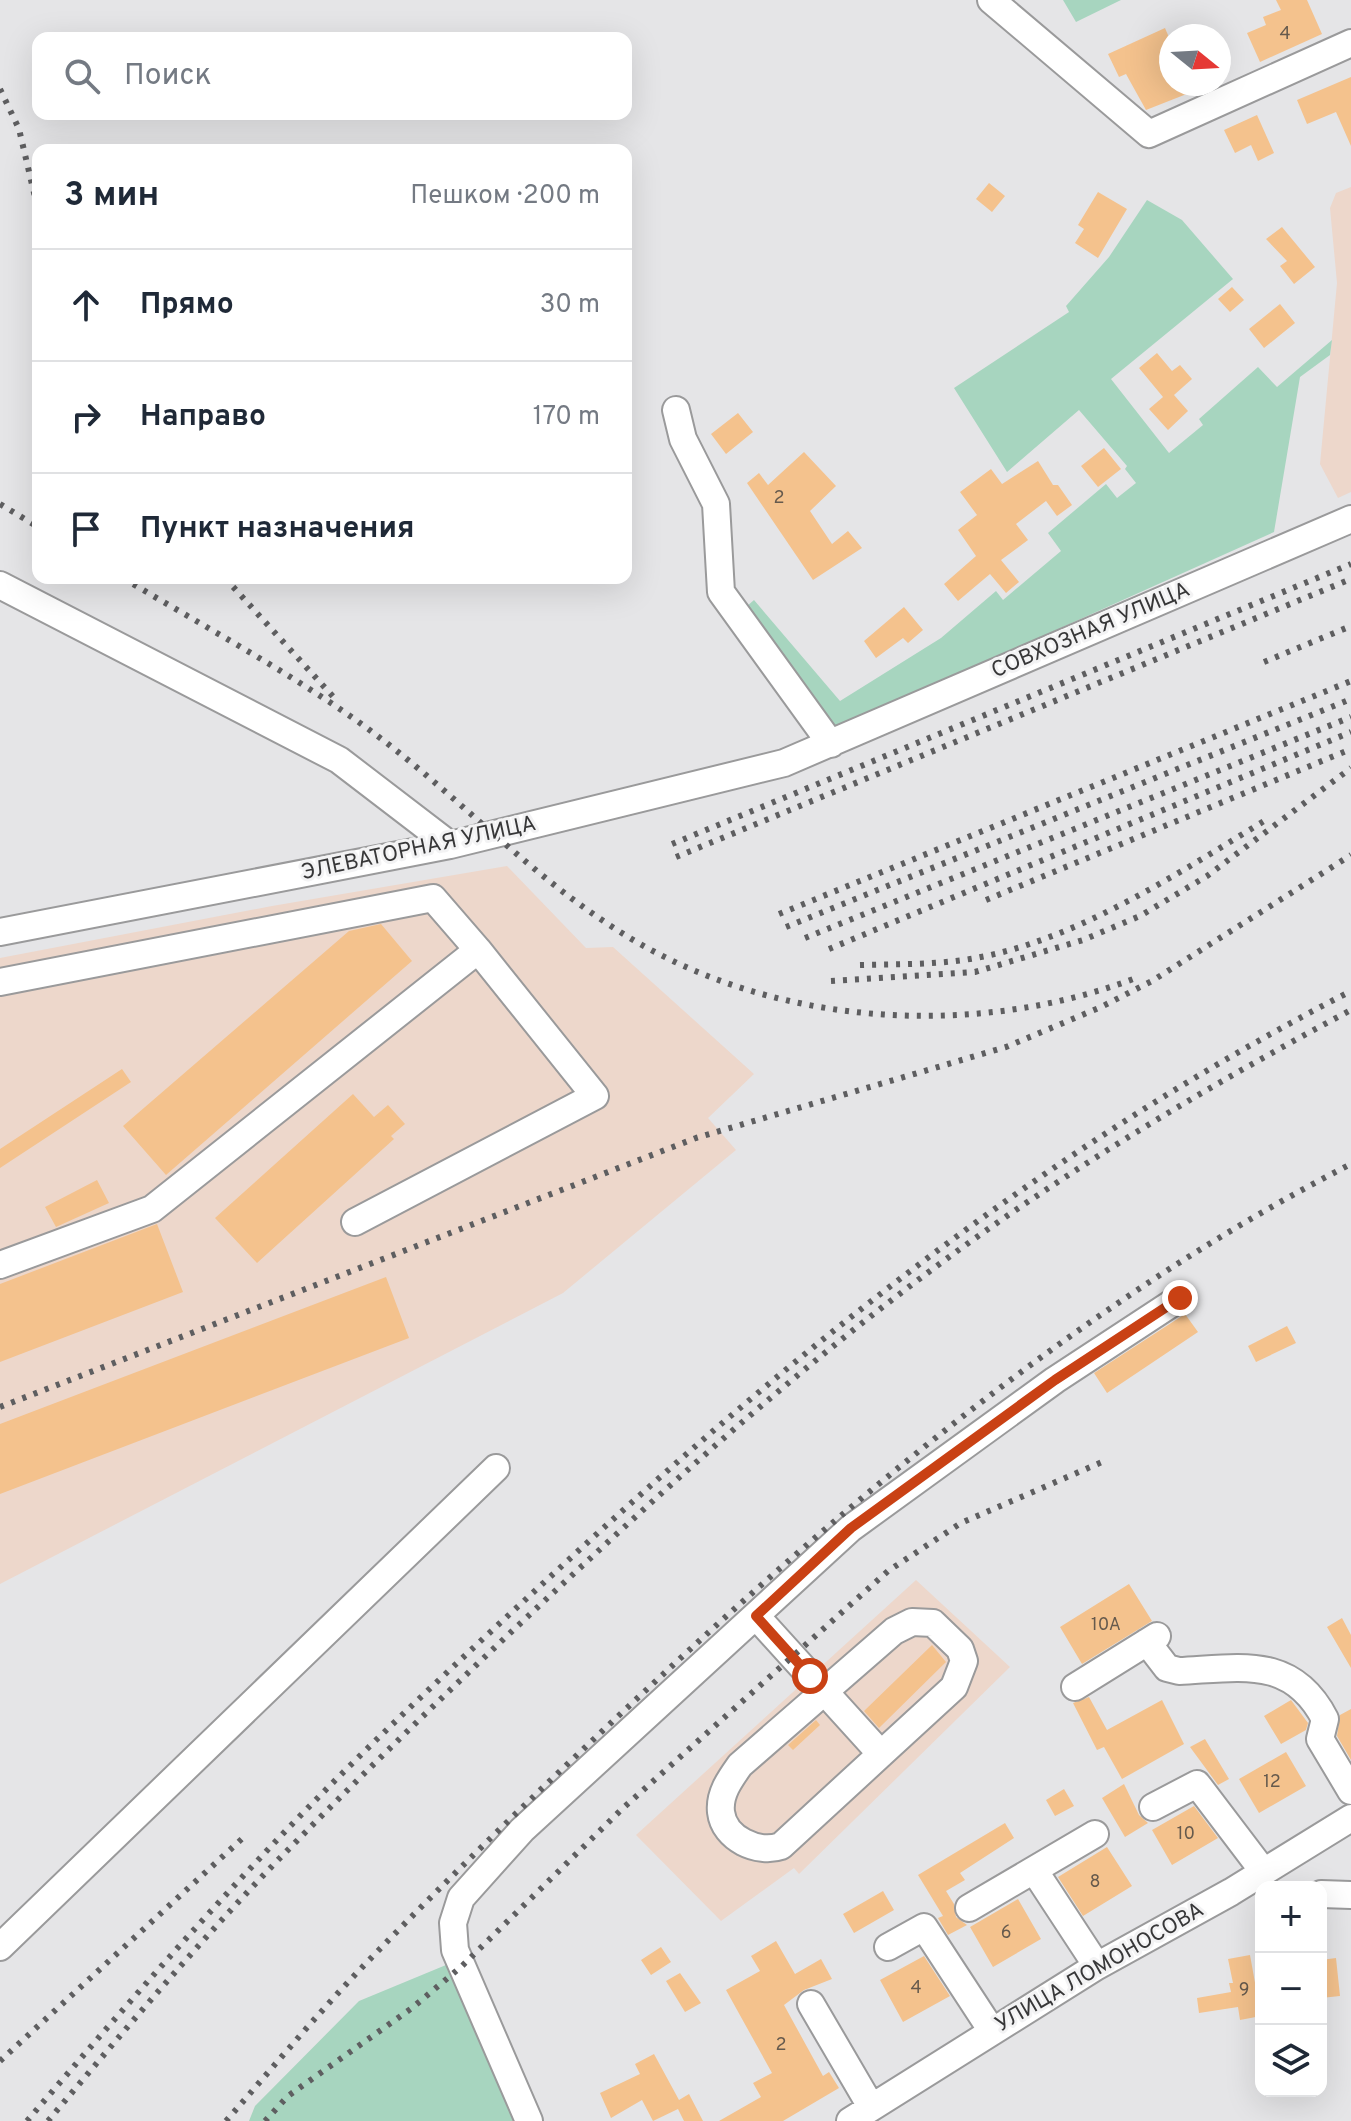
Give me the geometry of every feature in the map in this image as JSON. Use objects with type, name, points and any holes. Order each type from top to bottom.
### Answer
[{"type":"street","points":[[991,0],[1149,134],[1351,43]]},
{"type":"street","points":[[676,410],[683,439],[716,504],[721,592],[831,744]]},
{"type":"street","name":"СОВХОЗНАЯ УЛИЦА","points":[[831,744],[1351,519]]},
{"type":"street","points":[[0,585],[339,760],[450,845]]},
{"type":"street","name":"ЭЛЕВАТОРНАЯ УЛИЦА","points":[[0,932],[450,845],[784,763],[831,744]]},
{"type":"street","points":[[0,982],[433,898],[595,1096],[355,1222]]},
{"type":"street","points":[[0,1265],[152,1209],[478,950]]},
{"type":"street","points":[[529,2121],[455,1950],[453,1923],[461,1898],[522,1830],[851,1528],[1055,1380],[1180,1298]]},
{"type":"street","points":[[0,1947],[496,1468]]},
{"type":"street","points":[[756,1616],[881,1754]]},
{"type":"street","points":[[924,1621],[941,1629],[960,1649],[964,1661],[962,1673],[954,1687],[781,1846],[759,1850],[739,1838],[721,1817],[721,1804],[730,1778],[823,1690],[903,1625],[924,1621]]},
{"type":"street","points":[[1075,1687],[1152,1639],[1167,1668],[1179,1671],[1261,1668],[1278,1672],[1312,1694],[1325,1719],[1320,1739],[1351,1791]]},
{"type":"street","points":[[1153,1807],[1197,1784],[1261,1881]]},
{"type":"street","name":"УЛИЦА ЛОМОНОСОВА","points":[[1263,1881],[1351,1818]]},
{"type":"street","points":[[969,1908],[1095,1834]]},
{"type":"street","points":[[1034,1870],[1097,1966]]},
{"type":"street","name":"УЛИЦА ЛОМОНОСОВА","points":[[860,2113],[1097,1966],[1231,1892],[1255,1884]]},
{"type":"street","points":[[1327,1894],[1351,1895]]},
{"type":"street","points":[[888,1947],[924,1927],[992,2031]]},
{"type":"street","points":[[811,2004],[860,2113]]},
{"type":"shaded area","points":[[1351,187],[1351,492],[1338,498],[1320,464],[1337,283],[1330,208],[1336,193]]},
{"type":"shaded area","points":[[507,866],[586,948],[613,947],[754,1074],[708,1118],[736,1150],[563,1293],[0,1584],[0,958],[272,906]]},
{"type":"shaded area","points":[[916,1580],[1010,1667],[799,1874],[794,1868],[721,1921],[636,1835]]},
{"type":"green space","points":[[1063,0],[1121,0],[1076,22]]},
{"type":"green space","points":[[1147,200],[1182,220],[1233,279],[1111,379],[1169,453],[1203,425],[1199,419],[1258,367],[1277,387],[1332,340],[1330,355],[1300,377],[1274,532],[834,730],[746,607],[754,600],[840,701],[941,638],[996,591],[1003,600],[1061,551],[1048,533],[1106,484],[1117,498],[1136,483],[1125,469],[1127,466],[1079,410],[1007,472],[954,388],[1069,312],[1066,306],[1109,257]]},
{"type":"green space","points":[[446,1965],[521,2121],[249,2121],[255,2106],[359,2001]]},
{"type":"building","points":[[1276,0],[1307,0],[1322,34],[1260,62],[1247,33],[1266,25],[1263,17],[1281,10]]},
{"type":"building","points":[[1159,31],[1159,96],[1182,96],[1146,110],[1126,74],[1119,77],[1108,54]]},
{"type":"building","points":[[1351,77],[1351,146],[1336,112],[1307,124],[1297,100]]},
{"type":"building","points":[[1257,115],[1274,153],[1258,161],[1251,145],[1235,153],[1224,130]]},
{"type":"building","points":[[989,183],[1005,196],[992,212],[976,199]]},
{"type":"building","points":[[1098,192],[1127,209],[1098,258],[1075,243],[1084,229],[1078,225]]},
{"type":"building","points":[[1282,227],[1315,267],[1294,284],[1280,266],[1287,261],[1266,239]]},
{"type":"building","points":[[1232,287],[1244,300],[1230,312],[1218,299]]},
{"type":"building","points":[[1280,304],[1295,323],[1264,348],[1249,329]]},
{"type":"building","points":[[1157,353],[1172,371],[1180,365],[1192,379],[1174,395],[1188,411],[1168,430],[1149,409],[1163,397],[1139,368]]},
{"type":"building","points":[[738,413],[753,432],[726,454],[711,434]]},
{"type":"building","points":[[1104,448],[1121,469],[1098,487],[1081,466]]},
{"type":"building","points":[[804,452],[836,486],[810,511],[832,544],[848,531],[862,548],[813,580],[747,483],[759,473],[768,485]]},
{"type":"building","points":[[1038,461],[1053,485],[1058,485],[1072,505],[1057,516],[1046,501],[1016,524],[1028,540],[1001,560],[1019,582],[1006,593],[990,574],[958,601],[944,584],[976,556],[958,530],[977,515],[960,492],[991,469],[1002,484]]},
{"type":"building","points":[[904,607],[923,630],[908,643],[903,638],[876,658],[864,641]]},
{"type":"building","points":[[381,924],[412,961],[166,1175],[123,1126],[349,931]]},
{"type":"building","points":[[122,1069],[131,1082],[0,1168],[0,1149]]},
{"type":"building","points":[[353,1094],[374,1117],[388,1105],[405,1124],[391,1136],[394,1139],[257,1263],[215,1218]]},
{"type":"building","points":[[97,1180],[109,1203],[56,1227],[45,1207]]},
{"type":"building","points":[[157,1224],[183,1292],[0,1362],[0,1284]]},
{"type":"building","points":[[386,1277],[409,1338],[0,1494],[0,1424]]},
{"type":"building","points":[[1185,1314],[1198,1332],[1107,1393],[1094,1373]]},
{"type":"building","points":[[1287,1326],[1296,1343],[1256,1362],[1248,1346]]},
{"type":"building","points":[[1129,1584],[1152,1621],[1082,1664],[1060,1627]]},
{"type":"building","points":[[1342,1618],[1351,1635],[1351,1668],[1327,1627]]},
{"type":"building","points":[[932,1645],[946,1662],[879,1728],[864,1711]]},
{"type":"building","points":[[1089,1697],[1107,1730],[1162,1700],[1184,1744],[1122,1779],[1104,1747],[1097,1750],[1073,1703]]},
{"type":"building","points":[[1291,1700],[1308,1723],[1306,1730],[1281,1744],[1264,1716]]},
{"type":"building","points":[[1351,1709],[1351,1760],[1337,1736],[1340,1715]]},
{"type":"building","points":[[816,1720],[820,1725],[793,1750],[788,1745]]},
{"type":"building","points":[[1205,1739],[1229,1779],[1218,1785],[1190,1747]]},
{"type":"building","points":[[1286,1752],[1306,1786],[1259,1813],[1239,1779]]},
{"type":"building","points":[[1124,1784],[1139,1815],[1148,1823],[1125,1837],[1102,1798]]},
{"type":"building","points":[[1064,1789],[1074,1806],[1055,1816],[1046,1800]]},
{"type":"building","points":[[1194,1806],[1218,1838],[1172,1865],[1152,1830]]},
{"type":"building","points":[[1005,1823],[1014,1838],[960,1873],[965,1880],[946,1891],[954,1904],[956,1917],[967,1925],[948,1935],[938,1918],[943,1916],[918,1875]]},
{"type":"building","points":[[1107,1847],[1132,1886],[1083,1916],[1058,1877]]},
{"type":"building","points":[[883,1891],[894,1910],[854,1933],[843,1914]]},
{"type":"building","points":[[1018,1899],[1041,1939],[993,1967],[970,1927]]},
{"type":"building","points":[[776,1941],[795,1974],[821,1959],[832,1979],[804,1990],[784,2005],[823,2076],[829,2072],[839,2088],[783,2121],[719,2121],[761,2097],[753,2083],[772,2073],[726,1990],[760,1971],[751,1956]]},
{"type":"building","points":[[661,1947],[671,1962],[651,1975],[641,1960]]},
{"type":"building","points":[[1250,1955],[1255,1983],[1255,2017],[1240,2020],[1238,2007],[1199,2013],[1197,1998],[1231,1992],[1229,1983],[1233,1983],[1228,1959]]},
{"type":"building","points":[[924,1956],[950,1996],[903,2022],[880,1980]]},
{"type":"building","points":[[1336,1958],[1340,1996],[1327,1997],[1327,1959]]},
{"type":"building","points":[[680,1973],[701,2003],[685,2012],[666,1981]]},
{"type":"building","points":[[654,2054],[679,2100],[689,2094],[703,2121],[684,2121],[678,2109],[653,2121],[642,2100],[611,2118],[600,2093],[640,2074],[635,2064]]},
{"type":"railway","points":[[0,89],[19,129],[32,184]]},
{"type":"railway","points":[[0,504],[32,523]]},
{"type":"railway","points":[[672,844],[1351,564]]},
{"type":"railway","points":[[676,857],[1351,579]]},
{"type":"railway","points":[[133,584],[266,662],[350,716],[417,768],[546,878],[614,928],[673,961],[736,986],[801,1003],[869,1013],[937,1016],[1006,1011],[1072,998],[1136,978]]},
{"type":"railway","points":[[230,584],[338,702]]},
{"type":"railway","points":[[1264,662],[1351,626]]},
{"type":"railway","points":[[779,914],[1351,681]]},
{"type":"railway","points":[[786,927],[1351,699]]},
{"type":"railway","points":[[805,938],[1351,717]]},
{"type":"railway","points":[[829,949],[1351,732]]},
{"type":"railway","points":[[986,900],[1351,749]]},
{"type":"railway","points":[[831,981],[975,972],[1083,940],[1140,916],[1207,876],[1351,768]]},
{"type":"railway","points":[[860,965],[970,959],[1048,937],[1126,902],[1269,818]]},
{"type":"railway","points":[[0,1407],[696,1138],[1006,1047],[1101,1007],[1152,981],[1351,855]]},
{"type":"railway","points":[[27,2121],[201,1922],[334,1782],[564,1564],[748,1401],[938,1250],[1036,1180],[1137,1113],[1242,1050],[1351,991]]},
{"type":"railway","points":[[48,2121],[247,1892],[314,1823],[543,1602],[773,1396],[922,1277],[1065,1177],[1159,1118],[1351,1010]]},
{"type":"railway","points":[[226,2121],[356,1974],[489,1839],[686,1653],[840,1516],[1002,1386],[1087,1325],[1261,1213],[1351,1164]]},
{"type":"railway","points":[[265,2121],[288,2096],[412,2008],[462,1966],[622,1809],[888,1571],[961,1523],[1102,1462]]},
{"type":"railway","points":[[0,2061],[245,1836]]},
{"type":"route","points":[[810,1676],[756,1616],[851,1528],[1055,1380],[1180,1298]]}]
